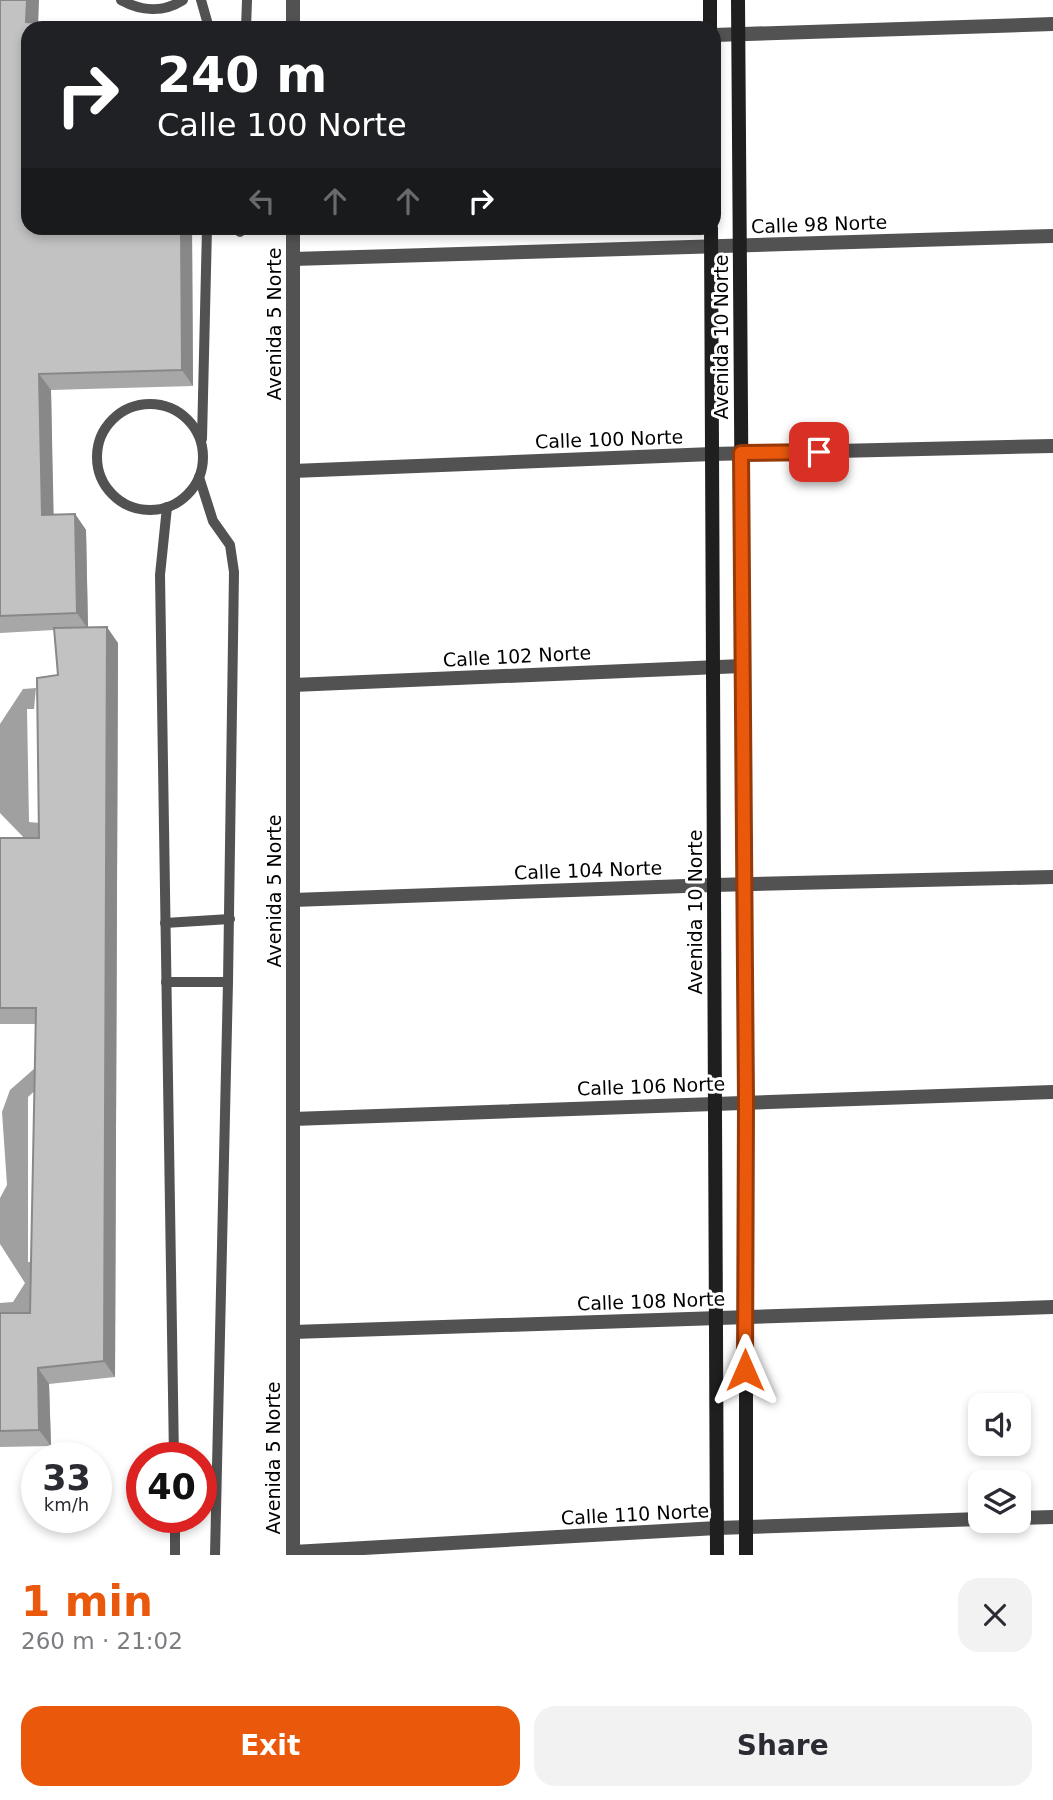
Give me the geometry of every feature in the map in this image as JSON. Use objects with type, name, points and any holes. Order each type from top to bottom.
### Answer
[{"type":"street","points":[[293,0],[293,21]]},
{"type":"street","points":[[710,0],[710,21]]},
{"type":"street","name":"Avenida 10 Norte","points":[[738,0],[746,1102],[746,1555]]},
{"type":"street","points":[[721,35],[1053,24]]},
{"type":"street","name":"Avenida 5 Norte","points":[[293,235],[293,1553]]},
{"type":"street","name":"Avenida 10 Norte","points":[[711,235],[717,1555]]},
{"type":"street","name":"Calle 98 Norte","points":[[293,259],[1053,236]]},
{"type":"street","name":"Calle 100 Norte","points":[[293,471],[741,453],[1053,446]]},
{"type":"street","name":"Calle 102 Norte","points":[[293,685],[742,666]]},
{"type":"street","name":"Calle 104 Norte","points":[[293,900],[744,884],[1053,877]]},
{"type":"street","name":"Calle 106 Norte","points":[[293,1119],[1053,1092]]},
{"type":"street","name":"Calle 108 Norte","points":[[293,1332],[1053,1307]]},
{"type":"street","points":[[1031,1518],[1053,1517]]},
{"type":"street","name":"Calle 110 Norte","points":[[293,1553],[717,1528],[968,1519]]},
{"type":"lane","points":[[121,0],[147,9],[162,9],[183,0]]},
{"type":"lane","points":[[201,0],[207,21]]},
{"type":"lane","points":[[246,21],[247,0]]},
{"type":"lane","points":[[202,442],[190,421],[181,413],[158,404],[130,407],[117,414],[107,425],[97,453],[98,468],[107,488],[124,503],[152,510],[167,507],[180,500],[192,490],[199,477],[203,466],[207,235]]},
{"type":"lane","points":[[199,477],[213,521],[230,545],[234,572],[229,982],[215,1555]]},
{"type":"lane","points":[[167,507],[160,575],[174,1442]]},
{"type":"lane","points":[[165,923],[230,919]]},
{"type":"lane","points":[[166,982],[229,982]]},
{"type":"lane","points":[[175,1533],[175,1555]]},
{"type":"shaded area","points":[[36,688],[34,709],[27,709],[29,822],[40,823],[42,845],[30,844],[0,813],[0,724],[23,689]]},
{"type":"shaded area","points":[[35,1068],[39,1087],[28,1097],[28,1262],[41,1262],[40,1316],[0,1315],[0,1303],[13,1302],[25,1283],[0,1244],[0,1198],[7,1185],[2,1112],[10,1090]]},
{"type":"building","points":[[0,0],[27,0],[26,21],[21,21],[21,235],[181,235],[182,370],[39,374],[42,515],[75,514],[77,613],[0,616]]},
{"type":"building","points":[[107,627],[104,1361],[38,1368],[39,1430],[0,1431],[0,1313],[30,1313],[36,1008],[0,1008],[0,838],[39,838],[37,678],[58,675],[54,628]]},
{"type":"route","points":[[745,1370],[746,1102],[741,453],[819,452]]}]
